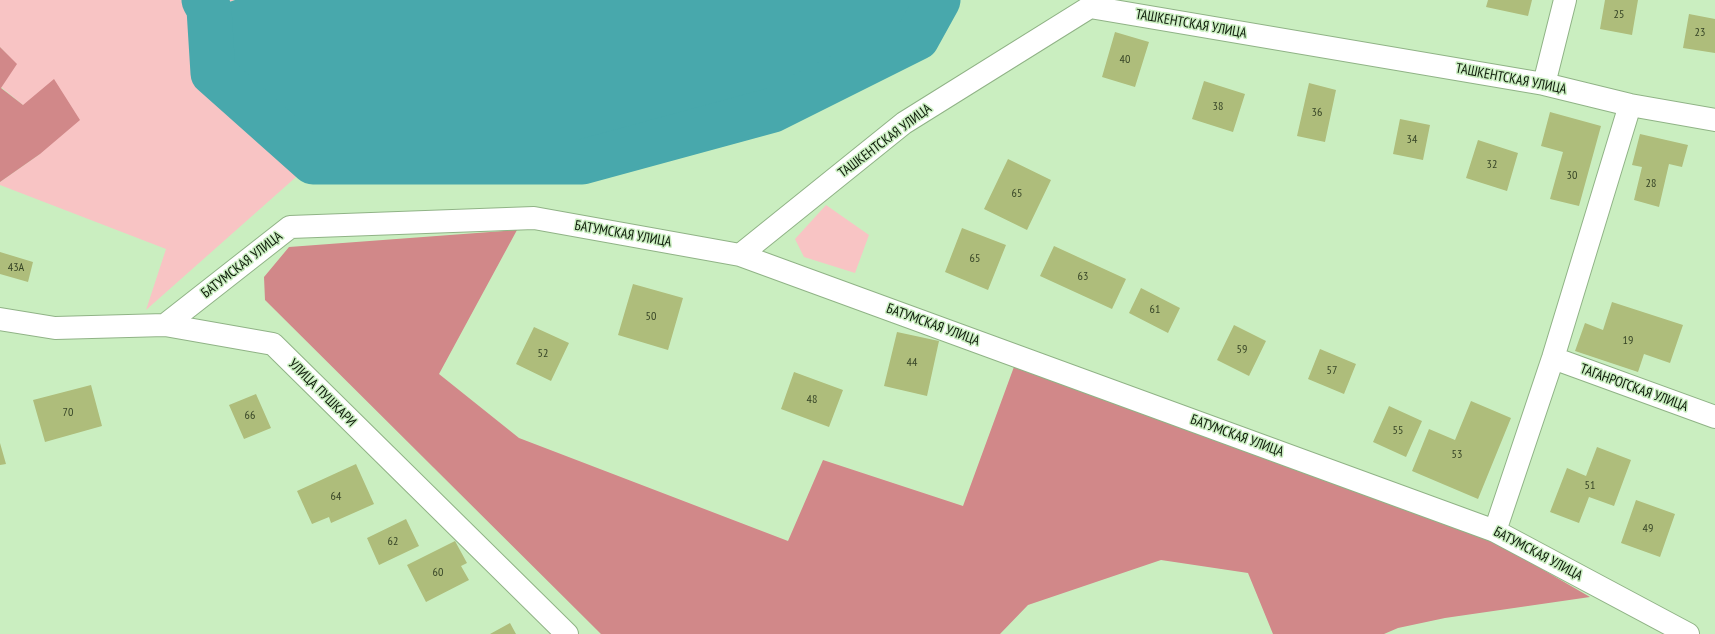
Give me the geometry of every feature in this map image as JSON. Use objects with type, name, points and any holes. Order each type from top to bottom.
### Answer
[{"type":"street","points":[[1544,84],[1565,0]]},
{"type":"street","name":"ТАШКЕНТСКАЯ УЛИЦА","points":[[740,254],[904,123],[1090,7],[1544,84],[1630,105],[1715,120]]},
{"type":"street","points":[[1495,530],[1553,358],[1630,105]]},
{"type":"street","name":"БАТУМСКАЯ УЛИЦА","points":[[165,325],[290,227],[534,218],[740,254],[1495,530],[1688,634]]},
{"type":"street","name":"УЛИЦА ПУШКАРИ","points":[[0,319],[55,328],[165,325],[273,344],[567,634]]},
{"type":"street","name":"ТАГАНРОГСКАЯ УЛИЦА","points":[[1553,358],[1715,417]]},
{"type":"shaded area","points":[[0,0],[235,0],[209,9],[213,73],[313,162],[146,310],[166,249],[0,185],[0,182],[40,154],[23,105],[1,87],[16,64],[0,47]]},
{"type":"shaded area","points":[[0,47],[17,64],[1,88],[23,105],[54,79],[80,120],[40,154],[0,182]]},
{"type":"shaded area","points":[[826,205],[869,235],[855,273],[804,257],[795,239]]},
{"type":"shaded area","points":[[517,230],[439,374],[519,438],[788,541],[823,460],[963,506],[1015,364],[1490,539],[1590,597],[1445,618],[1398,628],[1384,634],[1273,634],[1248,573],[1161,560],[1028,605],[1000,634],[601,634],[265,300],[264,277],[289,247]]},
{"type":"water","points":[[235,0],[938,0],[917,38],[773,110],[582,162],[313,162],[213,73],[209,9]]},
{"type":"building","points":[[1488,0],[1532,0],[1528,16],[1486,7]]},
{"type":"building","points":[[1605,0],[1638,0],[1632,35],[1600,29]]},
{"type":"building","points":[[1689,14],[1715,19],[1715,53],[1683,48]]},
{"type":"building","points":[[1115,32],[1149,42],[1135,87],[1102,77]]},
{"type":"building","points":[[1204,81],[1245,94],[1233,132],[1192,119]]},
{"type":"building","points":[[1309,83],[1336,90],[1325,142],[1297,136]]},
{"type":"building","points":[[1550,112],[1601,126],[1579,206],[1550,199],[1563,152],[1541,146]]},
{"type":"building","points":[[1400,119],[1430,125],[1423,160],[1393,154]]},
{"type":"building","points":[[1640,134],[1688,145],[1682,167],[1669,164],[1659,207],[1634,200],[1642,167],[1632,165]]},
{"type":"building","points":[[1478,140],[1518,153],[1507,191],[1466,178]]},
{"type":"building","points":[[1008,159],[1051,180],[1027,230],[984,209]]},
{"type":"building","points":[[962,228],[1006,245],[988,290],[945,272]]},
{"type":"building","points":[[1054,246],[1126,279],[1112,309],[1040,276]]},
{"type":"building","points":[[0,252],[33,262],[28,282],[0,274]]},
{"type":"building","points":[[633,284],[683,298],[668,350],[618,335]]},
{"type":"building","points":[[1141,288],[1180,308],[1168,333],[1129,313]]},
{"type":"building","points":[[1612,302],[1683,325],[1670,363],[1644,354],[1638,372],[1575,351],[1585,323],[1603,330]]},
{"type":"building","points":[[1234,325],[1266,341],[1249,376],[1217,360]]},
{"type":"building","points":[[534,327],[569,343],[551,381],[516,364]]},
{"type":"building","points":[[897,332],[939,341],[927,396],[884,386]]},
{"type":"building","points":[[1320,349],[1356,364],[1344,394],[1308,379]]},
{"type":"building","points":[[794,372],[843,390],[829,427],[781,409]]},
{"type":"building","points":[[91,385],[102,426],[45,442],[33,400]]},
{"type":"building","points":[[256,394],[271,428],[244,439],[229,405]]},
{"type":"building","points":[[1471,401],[1511,418],[1478,499],[1412,471],[1429,429],[1455,440]]},
{"type":"building","points":[[1389,406],[1422,421],[1406,457],[1373,442]]},
{"type":"building","points":[[0,443],[6,464],[0,465]]},
{"type":"building","points":[[1597,447],[1631,460],[1614,506],[1589,497],[1579,523],[1550,512],[1567,468],[1586,476]]},
{"type":"building","points":[[356,464],[374,504],[331,523],[329,517],[312,524],[297,491]]},
{"type":"building","points":[[1636,500],[1675,514],[1660,557],[1621,543]]},
{"type":"building","points":[[406,519],[419,546],[379,565],[367,538]]},
{"type":"building","points":[[455,541],[467,563],[461,566],[469,580],[426,602],[407,565]]},
{"type":"building","points":[[510,623],[516,634],[490,634]]},
{"type":"waterway","points":[[204,0],[209,9],[213,73],[313,162],[582,162],[773,110],[917,38],[938,0]]}]
